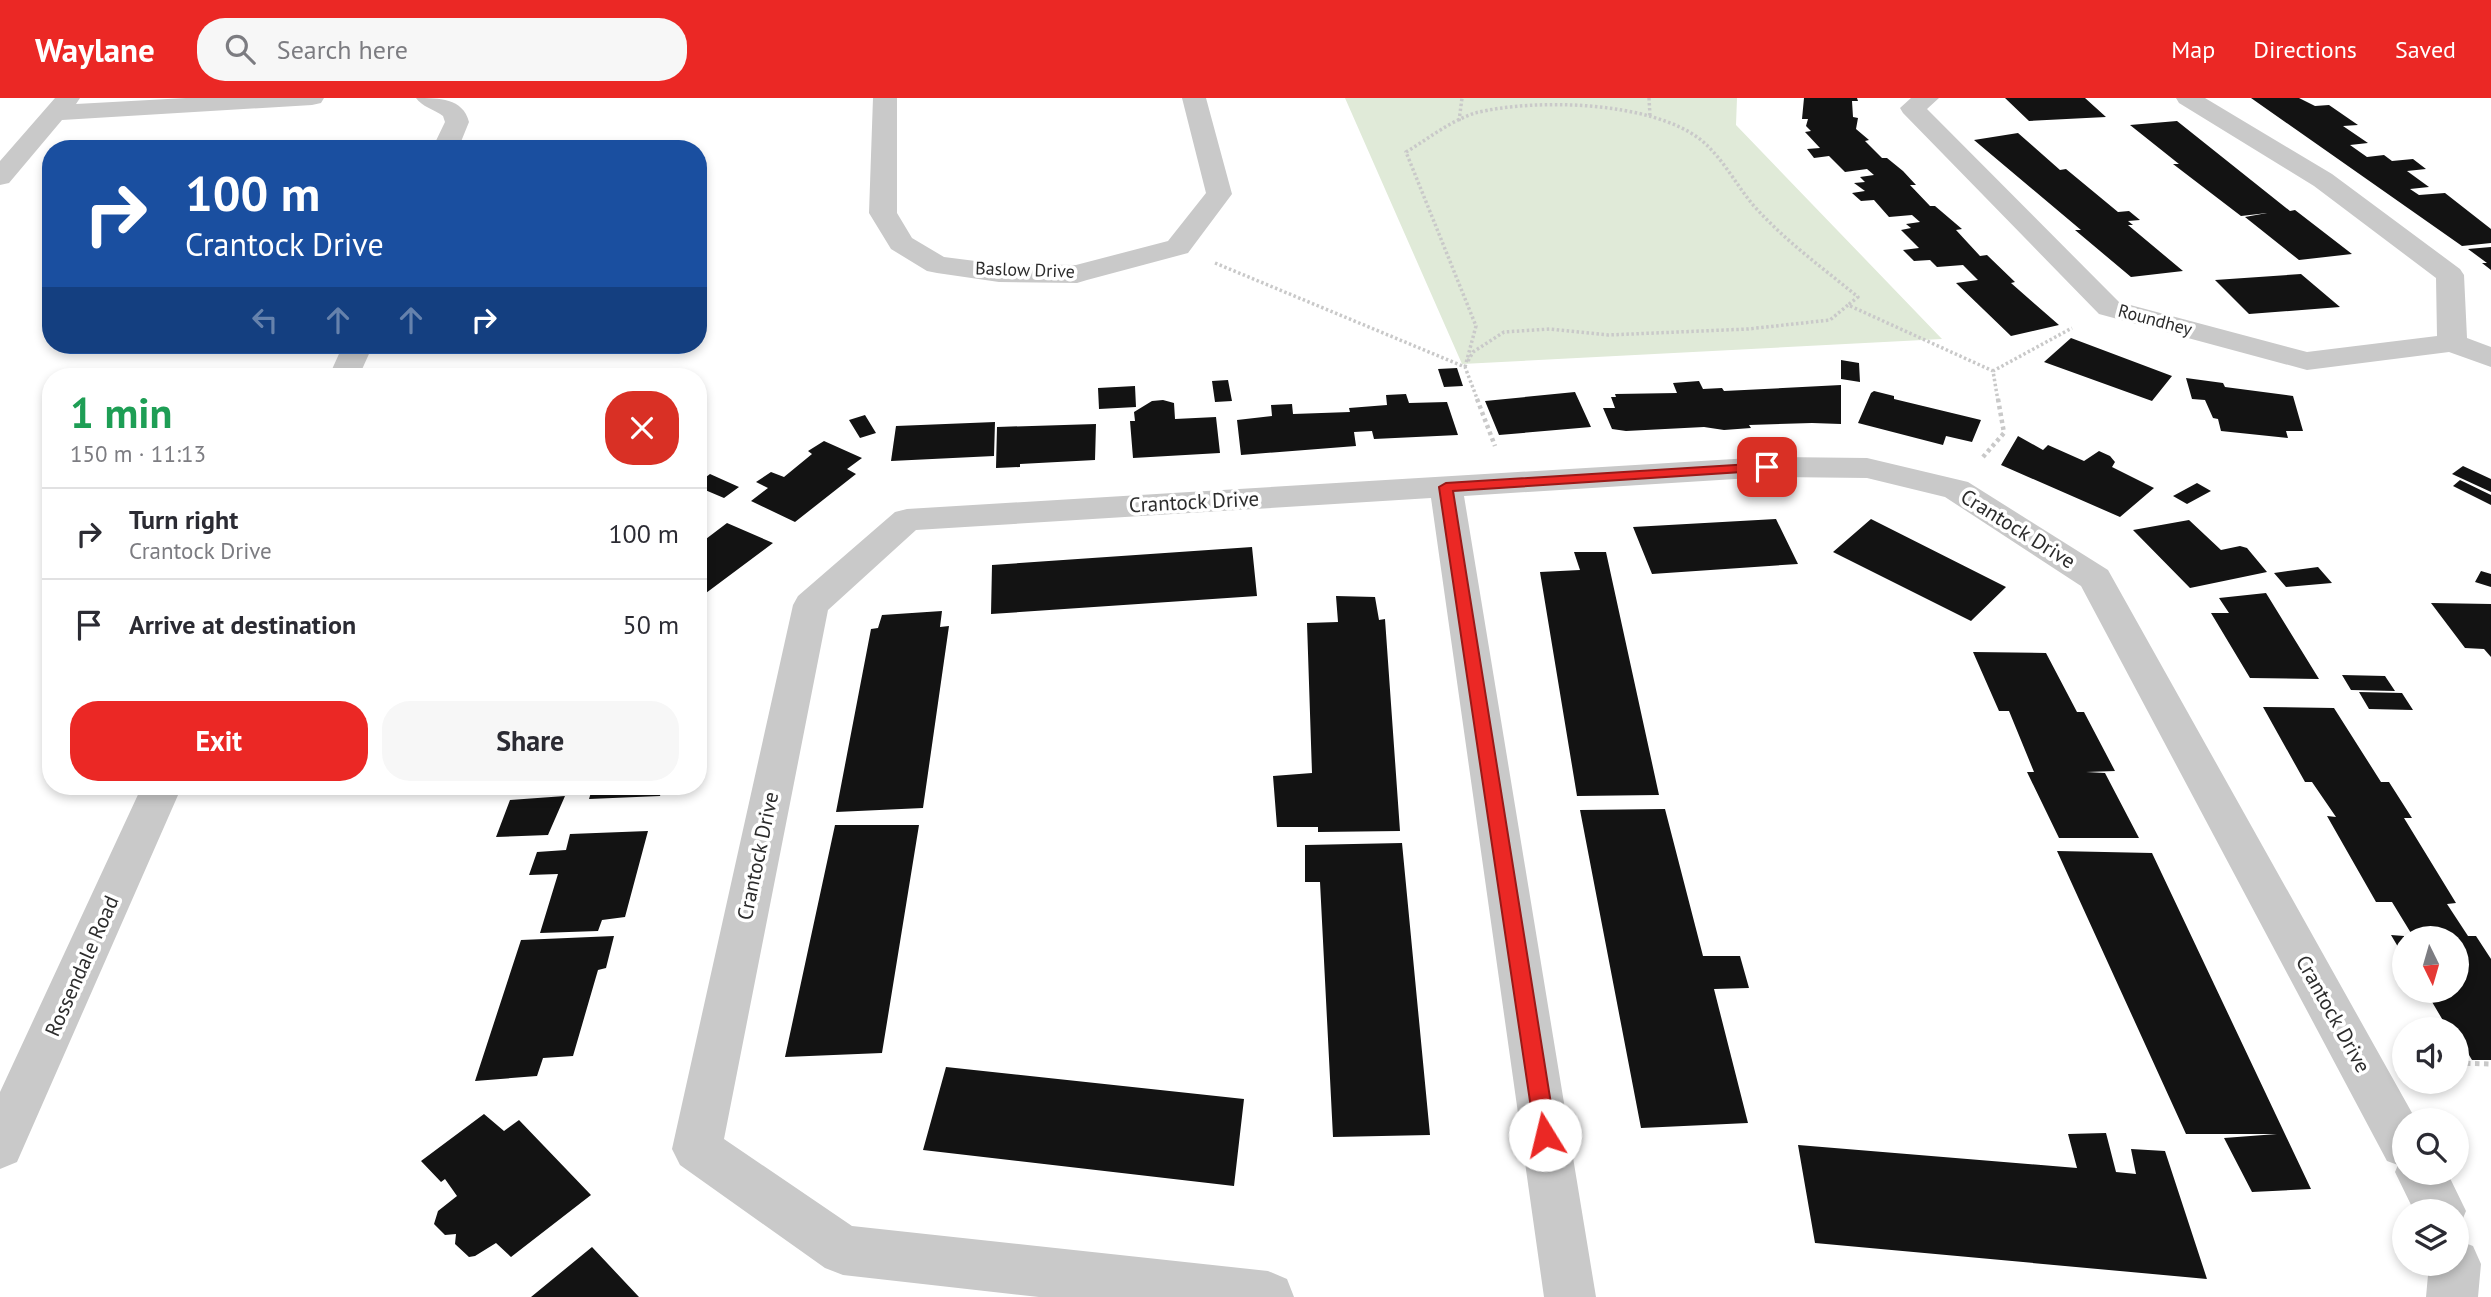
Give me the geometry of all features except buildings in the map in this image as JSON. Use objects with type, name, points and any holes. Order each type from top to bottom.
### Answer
[{"type":"street","points":[[0,177],[61,106],[312,98]]},
{"type":"street","points":[[428,98],[440,102],[455,113],[457,122],[449,140]]},
{"type":"street","name":"Baslow Drive","points":[[885,98],[883,213],[901,243],[937,265],[999,273],[1077,274],[1178,247]]},
{"type":"street","points":[[1178,247],[1219,194],[1194,98]]},
{"type":"street","name":"Roundhey","points":[[1927,98],[1912,108],[2109,308],[2307,361],[2452,343],[2491,358]]},
{"type":"street","points":[[2188,98],[2323,180],[2450,275],[2452,343]]},
{"type":"street","name":"Crantock Drive","points":[[1268,1297],[843,1250],[697,1149],[811,605],[907,520],[1767,467],[1867,468],[1956,489],[2095,578],[2392,1123]]},
{"type":"street","points":[[1446,487],[1570,1297]]},
{"type":"street","name":"Rossendale Road","points":[[0,1146],[158,795]]},
{"type":"street","points":[[2452,1297],[2454,1276]]},
{"type":"path","points":[[1459,122],[1462,98]]},
{"type":"path","points":[[1649,98],[1650,116]]},
{"type":"path","points":[[1465,367],[1474,352],[1504,332],[1550,329],[1608,335],[1748,329],[1830,320],[1858,297],[1756,207],[1700,139],[1628,108],[1545,103],[1475,113],[1406,152],[1476,326],[1465,367],[1509,483]]},
{"type":"path","points":[[1178,247],[1465,367]]},
{"type":"path","points":[[1848,306],[1993,371]]},
{"type":"path","points":[[1993,371],[2109,308]]},
{"type":"path","points":[[1956,489],[2004,433],[1993,371]]},
{"type":"path","points":[[2469,1063],[2491,1064]]},
{"type":"green space","points":[[1345,98],[1737,98],[1736,125],[1942,339],[1462,364]]},
{"type":"route","points":[[1545,1135],[1446,487],[1767,467]]}]
